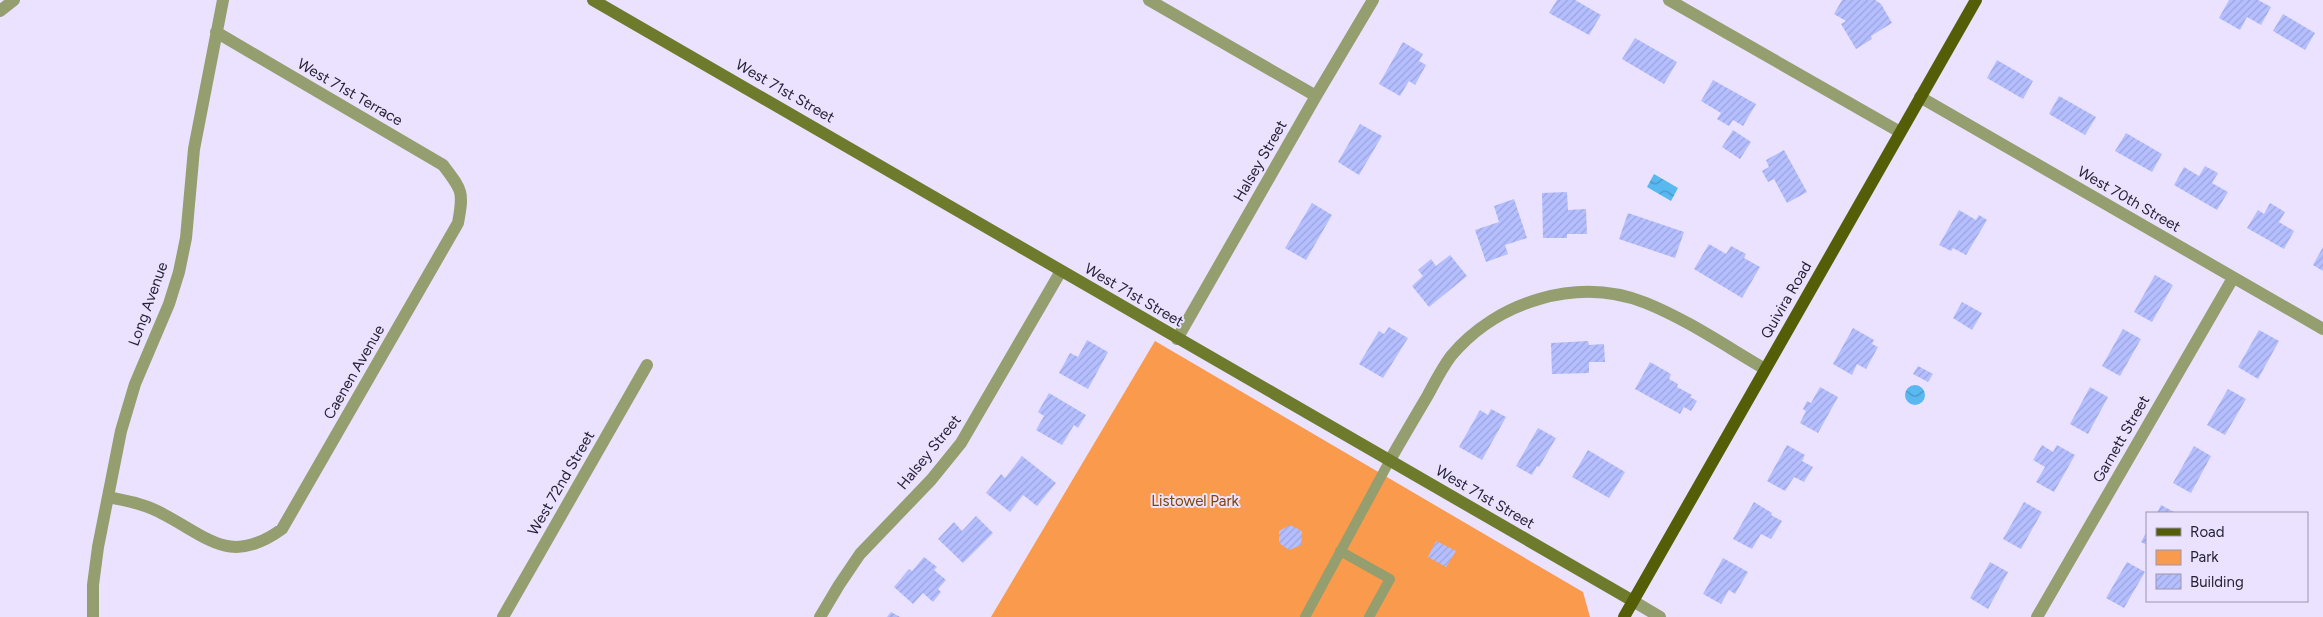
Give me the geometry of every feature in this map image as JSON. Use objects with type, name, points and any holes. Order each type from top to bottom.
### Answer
[{"type":"main road","name":"Quivira Road","points":[[1624,617],[1976,0]]},
{"type":"street","points":[[0,11],[14,0]]},
{"type":"street","name":"Long Avenue","points":[[93,617],[93,584],[108,497],[130,397],[169,304],[179,272],[186,238],[194,149],[223,0]]},
{"type":"street","name":"West 71st Street","points":[[593,0],[707,64],[1177,339],[1660,617]]},
{"type":"street","points":[[1149,0],[1316,96]]},
{"type":"street","name":"Halsey Street","points":[[1177,339],[1373,0]]},
{"type":"street","points":[[1669,0],[1900,132]]},
{"type":"street","name":"West 71st Terrace","points":[[216,32],[443,165],[460,188]]},
{"type":"street","name":"West 70th Street","points":[[1920,97],[2323,329]]},
{"type":"street","name":"Caenen Avenue","points":[[108,497],[137,503],[162,513],[200,537],[227,547],[250,546],[266,541],[282,529],[458,223],[461,205],[460,188]]},
{"type":"street","name":"Halsey Street","points":[[820,617],[860,554],[931,480],[961,443],[1061,271]]},
{"type":"street","name":"Garnett Street","points":[[2037,617],[2233,278]]},
{"type":"street","points":[[1390,460],[1451,357],[1470,336],[1498,316],[1530,302],[1567,293],[1593,292],[1613,294],[1645,303],[1765,369]]},
{"type":"street","name":"West 72nd Street","points":[[504,617],[647,365]]},
{"type":"lane","points":[[1305,617],[1390,460]]},
{"type":"lane","points":[[1340,551],[1390,579],[1369,617]]},
{"type":"green space","name":"Listowel Park","points":[[1155,341],[1583,592],[1590,617],[991,617]]},
{"type":"water","points":[[1654,174],[1678,188],[1671,201],[1647,187]]},
{"type":"water","points":[[1915,385],[1922,388],[1925,395],[1922,402],[1915,405],[1908,402],[1905,395],[1908,388]]},
{"type":"building","points":[[1557,0],[1575,0],[1601,15],[1589,35],[1549,13]]},
{"type":"building","points":[[1842,0],[1875,0],[1881,4],[1892,23],[1871,36],[1872,39],[1856,49],[1841,24],[1846,21],[1834,14]]},
{"type":"building","points":[[2229,0],[2258,0],[2271,7],[2261,25],[2247,17],[2240,30],[2219,18]]},
{"type":"building","points":[[2283,14],[2315,33],[2305,50],[2273,31]]},
{"type":"building","points":[[1635,38],[1677,62],[1664,84],[1622,59]]},
{"type":"building","points":[[1403,42],[1423,54],[1419,61],[1426,65],[1415,85],[1409,81],[1400,96],[1379,84]]},
{"type":"building","points":[[1997,60],[2033,81],[2023,99],[1987,78]]},
{"type":"building","points":[[1713,80],[1756,104],[1743,126],[1733,120],[1729,126],[1717,119],[1721,113],[1701,101]]},
{"type":"building","points":[[2059,96],[2096,117],[2085,135],[2049,114]]},
{"type":"building","points":[[1360,124],[1382,136],[1359,175],[1338,162]]},
{"type":"building","points":[[1733,130],[1751,142],[1740,159],[1722,147]]},
{"type":"building","points":[[2126,133],[2162,154],[2152,172],[2115,151]]},
{"type":"building","points":[[1784,150],[1807,192],[1787,203],[1774,179],[1768,182],[1762,171],[1769,167],[1766,160]]},
{"type":"building","points":[[2205,166],[2218,173],[2212,183],[2228,192],[2217,210],[2174,185],[2184,167],[2199,176]]},
{"type":"building","points":[[1567,192],[1568,210],[1586,209],[1587,234],[1567,234],[1567,238],[1543,238],[1542,193]]},
{"type":"building","points":[[1514,199],[1527,238],[1505,245],[1508,254],[1486,262],[1475,230],[1499,222],[1494,206]]},
{"type":"building","points":[[1312,203],[1332,215],[1306,260],[1285,248]]},
{"type":"building","points":[[2270,203],[2285,212],[2279,222],[2294,231],[2284,249],[2247,228],[2258,210],[2264,214]]},
{"type":"building","points":[[1959,210],[1976,220],[1979,215],[1987,220],[1966,255],[1953,248],[1951,251],[1939,245]]},
{"type":"building","points":[[1628,213],[1684,232],[1675,258],[1619,239]]},
{"type":"building","points":[[1709,244],[1726,254],[1731,246],[1746,254],[1744,258],[1760,267],[1742,298],[1694,269]]},
{"type":"building","points":[[2323,247],[2323,271],[2313,265]]},
{"type":"building","points":[[1450,255],[1467,276],[1429,307],[1412,286],[1423,276],[1418,270],[1431,259],[1436,266]]},
{"type":"building","points":[[2155,275],[2173,285],[2152,322],[2134,312]]},
{"type":"building","points":[[1962,302],[1982,313],[1972,330],[1953,318]]},
{"type":"building","points":[[1389,327],[1408,338],[1383,378],[1359,364],[1379,331],[1384,334]]},
{"type":"building","points":[[1853,328],[1874,340],[1872,344],[1878,347],[1866,369],[1857,364],[1852,375],[1833,364]]},
{"type":"building","points":[[2123,329],[2141,339],[2120,376],[2102,366]]},
{"type":"building","points":[[2259,330],[2279,341],[2258,379],[2238,367]]},
{"type":"building","points":[[1087,340],[1108,352],[1088,389],[1059,373],[1070,353],[1078,357]]},
{"type":"building","points":[[1588,341],[1589,345],[1604,344],[1605,362],[1589,362],[1589,373],[1552,374],[1551,343]]},
{"type":"building","points":[[1650,362],[1671,374],[1669,379],[1678,384],[1677,387],[1692,395],[1690,397],[1697,401],[1691,411],[1684,407],[1680,414],[1635,389]]},
{"type":"building","points":[[1918,366],[1933,374],[1928,382],[1913,374]]},
{"type":"building","points":[[1820,387],[1838,397],[1818,433],[1800,423],[1806,411],[1803,409],[1807,401],[1811,403]]},
{"type":"building","points":[[2090,387],[2108,397],[2088,434],[2070,424]]},
{"type":"building","points":[[2228,389],[2246,399],[2225,435],[2207,425]]},
{"type":"building","points":[[1049,393],[1086,415],[1078,428],[1074,425],[1062,445],[1036,430],[1044,416],[1038,412]]},
{"type":"building","points":[[1491,409],[1506,417],[1482,460],[1459,447],[1480,410],[1488,415]]},
{"type":"building","points":[[1538,428],[1556,438],[1539,467],[1537,466],[1532,475],[1516,466]]},
{"type":"building","points":[[1787,445],[1805,455],[1802,461],[1813,467],[1804,482],[1794,477],[1785,491],[1767,481]]},
{"type":"building","points":[[2042,445],[2053,452],[2057,445],[2075,455],[2054,492],[2036,482],[2045,467],[2033,460]]},
{"type":"building","points":[[2194,446],[2211,456],[2191,493],[2173,483]]},
{"type":"building","points":[[1588,450],[1625,472],[1609,498],[1572,477]]},
{"type":"building","points":[[1022,456],[1056,483],[1037,506],[1023,495],[1010,512],[986,493],[1001,474],[1005,478]]},
{"type":"building","points":[[1754,502],[1782,521],[1771,539],[1761,534],[1752,549],[1733,539]]},
{"type":"building","points":[[2024,502],[2042,512],[2021,549],[2003,539]]},
{"type":"building","points":[[2161,505],[2174,512],[2158,512]]},
{"type":"building","points":[[976,516],[993,533],[963,563],[938,539],[954,522],[962,531]]},
{"type":"building","points":[[1290,525],[1302,531],[1301,545],[1289,550],[1279,543],[1279,531]]},
{"type":"building","points":[[2146,533],[2146,544],[2141,542]]},
{"type":"building","points":[[1436,541],[1456,551],[1446,567],[1428,557]]},
{"type":"building","points":[[924,557],[937,567],[934,570],[946,580],[938,589],[941,592],[933,602],[923,593],[913,604],[894,587],[909,569],[912,571]]},
{"type":"building","points":[[1723,558],[1748,572],[1735,594],[1729,590],[1721,604],[1703,594]]},
{"type":"building","points":[[1990,562],[2008,572],[1988,609],[1970,598]]},
{"type":"building","points":[[2127,562],[2145,572],[2124,608],[2106,598]]},
{"type":"building","points":[[891,612],[900,617],[887,617]]}]
